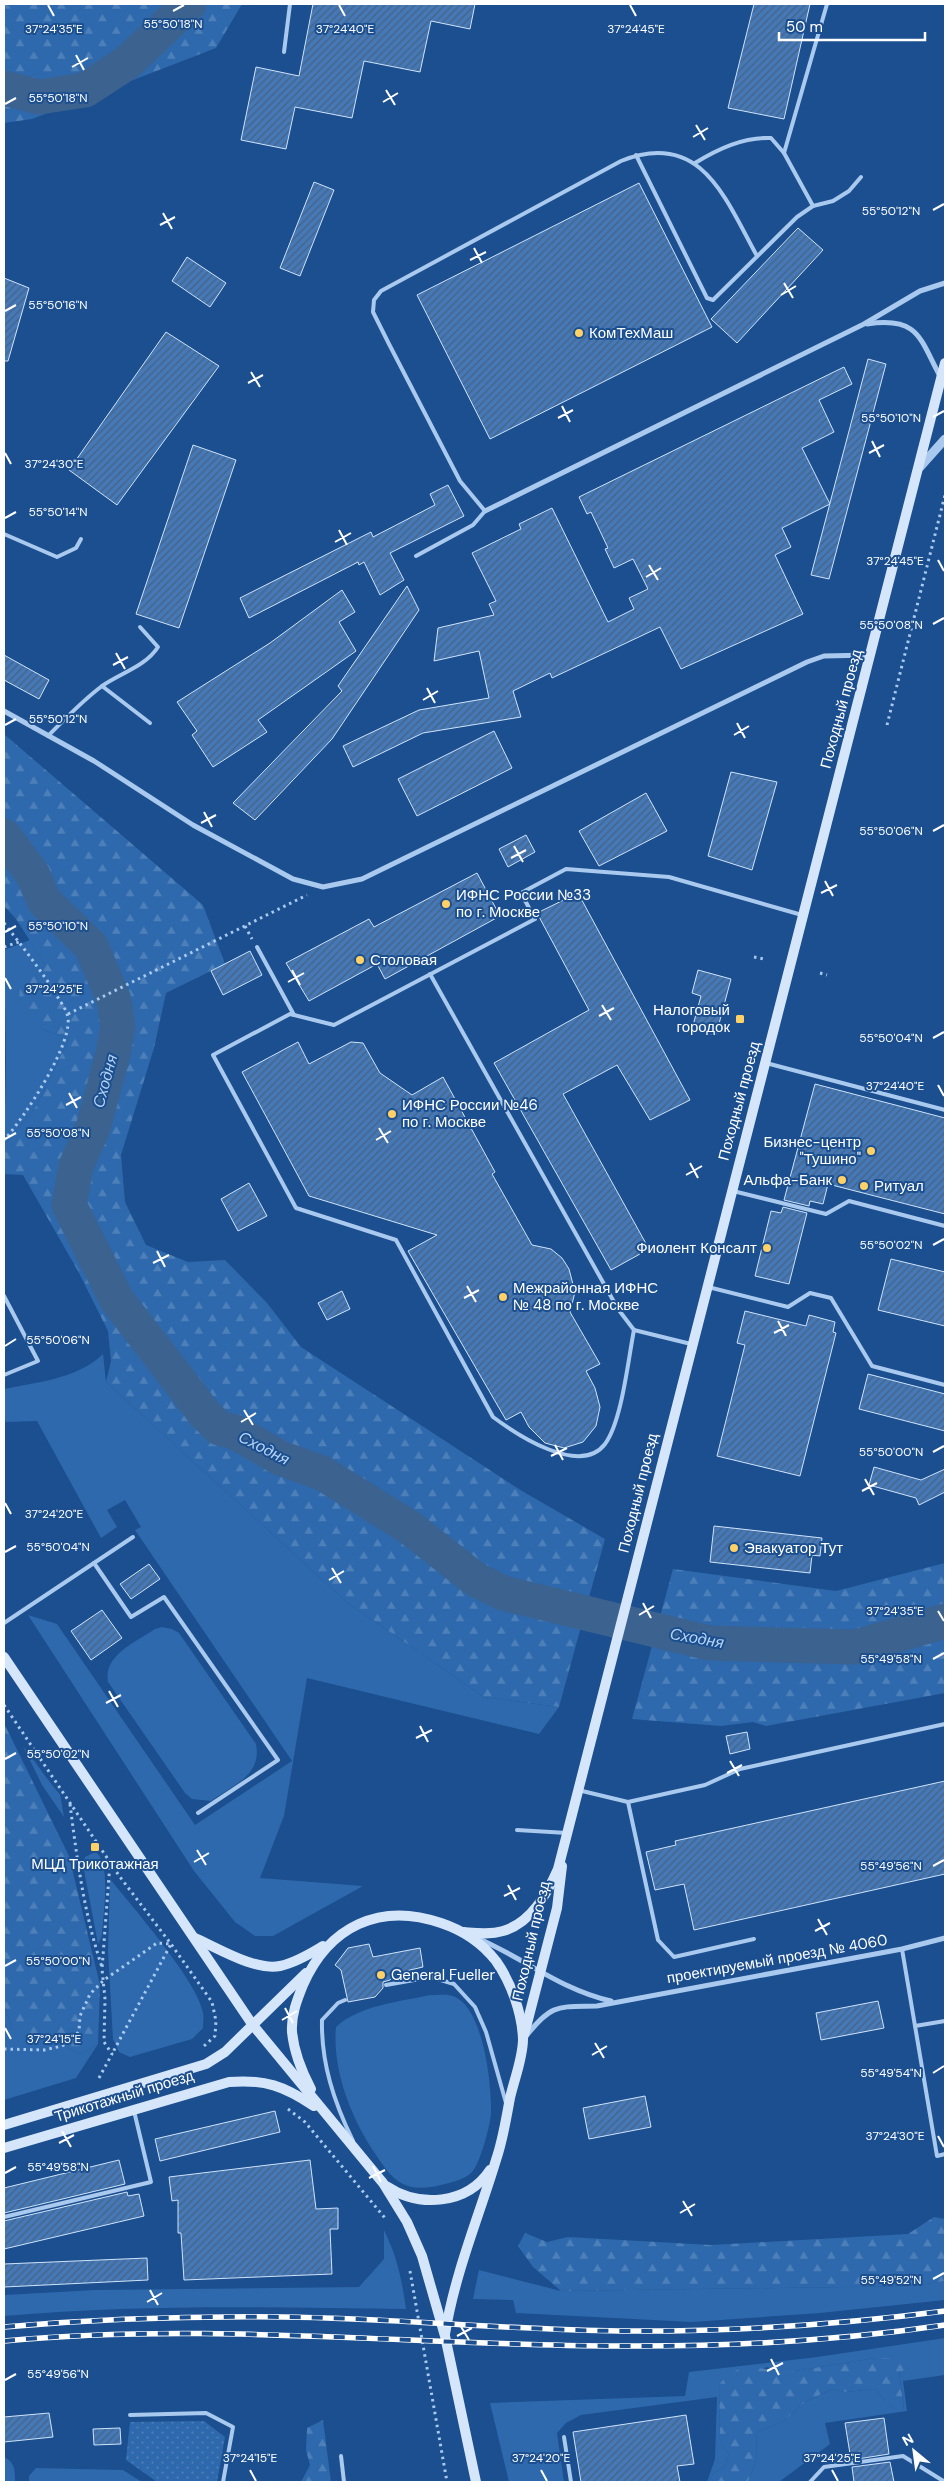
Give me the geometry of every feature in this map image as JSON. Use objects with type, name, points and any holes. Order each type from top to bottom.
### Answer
[{"type":"main road","name":"Походный проезд","points":[[464,1932],[487,1933],[504,1931],[533,1911],[546,1896],[558,1869],[706,1286],[943,381],[945,363]]},
{"type":"main road","points":[[4,1657],[252,2024],[383,2183],[407,2222],[422,2256],[444,2336],[476,2482]]},
{"type":"main road","name":"Походный проезд","points":[[444,2336],[452,2296],[468,2241],[496,2161],[523,2041],[559,1899],[564,1847]]},
{"type":"main road","points":[[194,1937],[239,1958],[261,1965],[280,1966],[308,1955],[334,1939],[374,1919],[394,1914],[420,1916],[464,1932],[496,1961],[517,2005],[523,2041]]},
{"type":"main road","points":[[323,2112],[303,2075],[292,2031],[296,2000],[310,1969],[321,1952],[334,1939]]},
{"type":"main road","name":"Трикотажный проезд","points":[[4,2125],[206,2064],[225,2052],[310,1969]]},
{"type":"main road","name":"Трикотажный проезд","points":[[4,2148],[203,2088],[229,2082],[254,2080],[285,2089],[323,2112]]},
{"type":"main road","points":[[383,2183],[406,2197],[435,2201],[456,2196],[474,2187],[486,2176],[496,2161]]},
{"type":"street","points":[[485,511],[864,324],[920,291],[945,283]]},
{"type":"street","points":[[864,324],[886,321],[897,323],[917,333],[943,381]]},
{"type":"street","points":[[920,467],[945,439]]},
{"type":"street","points":[[4,710],[94,761],[193,825],[293,879],[323,887],[362,879],[807,662],[831,655],[870,655]]},
{"type":"street","name":"проектируемый проезд № 4060","points":[[464,1932],[504,1949],[581,1993],[614,2002]]},
{"type":"street","name":"проектируемый проезд № 4060","points":[[523,2041],[539,2020],[551,2010],[562,2006],[597,2006],[902,1949],[945,1938]]},
{"type":"lane","points":[[284,52],[290,4]]},
{"type":"lane","points":[[784,153],[827,4]]},
{"type":"lane","points":[[695,163],[716,150],[753,138],[770,138],[784,153],[813,206]]},
{"type":"lane","points":[[416,556],[473,525],[485,511],[460,481],[373,312],[374,300],[381,291],[636,155],[664,151],[683,156],[695,163],[718,189],[758,256]]},
{"type":"lane","points":[[636,155],[707,298],[713,300],[796,217],[813,206],[833,201],[849,191],[861,177]]},
{"type":"lane","points":[[4,534],[57,557],[76,548],[81,539]]},
{"type":"lane","points":[[48,736],[102,686],[142,663],[158,647],[140,627]]},
{"type":"lane","points":[[102,686],[150,723]]},
{"type":"lane","points":[[634,1330],[615,1425],[604,1446],[587,1455],[561,1456],[510,1430],[493,1417],[396,1240],[296,1208],[213,1055],[290,1014],[334,1025],[535,919],[521,893],[566,869],[669,877],[803,915]]},
{"type":"lane","points":[[257,947],[294,1015]]},
{"type":"lane","points":[[430,974],[618,1309],[634,1330],[691,1344]]},
{"type":"lane","points":[[764,1063],[945,1110]]},
{"type":"lane","points":[[731,1190],[826,1214],[849,1201],[945,1226]]},
{"type":"lane","points":[[706,1286],[788,1306],[810,1293],[831,1298],[872,1366],[945,1385]]},
{"type":"lane","points":[[4,1296],[38,1361],[4,1375]]},
{"type":"lane","points":[[4,1623],[133,1537]]},
{"type":"lane","points":[[94,1563],[131,1617],[164,1596],[278,1760],[198,1813]]},
{"type":"lane","points":[[578,1790],[628,1802],[705,1785],[740,1769],[945,1724]]},
{"type":"lane","points":[[628,1802],[658,1940],[674,1957],[754,1939]]},
{"type":"lane","points":[[517,1830],[567,1832]]},
{"type":"lane","points":[[902,1949],[937,2156],[945,2154]]},
{"type":"lane","points":[[386,1985],[393,1982],[430,1977],[454,1984],[475,2007],[486,2032],[508,2110]]},
{"type":"lane","points":[[345,2000],[338,2003],[322,2020],[322,2044],[330,2086],[362,2158]]},
{"type":"lane","points":[[915,2026],[945,2021]]},
{"type":"lane","points":[[4,2217],[151,2182],[134,2109]]},
{"type":"lane","points":[[130,2415],[206,2413],[233,2427],[223,2482]]},
{"type":"lane","points":[[564,2437],[571,2482]]},
{"type":"lane","points":[[341,2456],[344,2482]]},
{"type":"lane","points":[[810,2482],[824,2467],[903,2456],[945,2482]]},
{"type":"path","points":[[887,725],[945,495]]},
{"type":"path","points":[[68,1014],[323,887]]},
{"type":"path","points":[[4,923],[43,973],[68,1014],[69,1029],[61,1049],[31,1107],[4,1140]]},
{"type":"path","points":[[4,947],[19,942]]},
{"type":"path","points":[[754,957],[764,960]]},
{"type":"path","points":[[820,973],[827,975]]},
{"type":"path","points":[[4,1705],[110,1863],[172,1944],[212,2002],[216,2021],[215,2036],[198,2050]]},
{"type":"path","points":[[70,1804],[78,1870],[89,1924],[104,1980],[104,2042],[112,2054]]},
{"type":"path","points":[[102,1969],[110,1863]]},
{"type":"path","points":[[4,2049],[44,2050],[62,2046],[73,2040],[79,2031],[80,2016],[90,1994],[104,1980],[157,1943],[172,1944]]},
{"type":"path","points":[[98,2078],[172,1944]]},
{"type":"path","points":[[282,2105],[306,2122],[388,2222]]},
{"type":"path","points":[[409,2269],[447,2482]]},
{"type":"green space","points":[[4,4],[242,4],[216,48],[32,119],[4,123]]},
{"type":"green space","points":[[4,734],[203,905],[225,964],[166,993],[154,1048],[121,1155],[125,1202],[146,1245],[188,1262],[225,1260],[267,1303],[301,1347],[522,1491],[605,1539],[559,1707],[484,1697],[348,1603],[106,1382],[111,1361],[108,1331],[78,1271],[23,1175],[4,1174],[4,1145],[35,1108],[69,1039],[41,1029],[18,1009],[21,978],[45,964],[16,919],[4,906]]},
{"type":"green space","points":[[30,940],[45,964],[41,1029],[69,1039],[35,1108],[4,1145],[6,1061],[4,950]]},
{"type":"green space","points":[[103,1354],[106,1382],[348,1603],[484,1697],[559,1707],[539,1734],[307,1678],[284,1816],[260,1878],[363,1886],[273,1936],[255,1936],[235,1922],[194,1871],[28,1615],[57,1624],[195,1825],[292,1761],[135,1530],[141,1527],[125,1500],[107,1510],[117,1527],[101,1538],[37,1421],[6,1422],[4,1418],[4,1389],[69,1374],[93,1362]]},
{"type":"green space","points":[[945,1563],[945,1693],[766,1726],[753,1722],[721,1726],[632,1719],[673,1569],[836,1591]]},
{"type":"green space","points":[[162,1627],[179,1633],[256,1744],[257,1755],[255,1764],[250,1772],[211,1801],[192,1799],[185,1793],[108,1682],[111,1664],[122,1650],[155,1629]]},
{"type":"green space","points":[[4,1723],[69,1856],[100,1985],[98,2044],[80,2055],[59,2042],[40,2044],[25,2042],[12,2027],[4,2005]]},
{"type":"green space","points":[[23,1746],[60,1794],[64,1817],[42,1785]]},
{"type":"green space","points":[[95,1852],[100,1857],[105,1877],[102,1936],[98,1944],[83,1865],[85,1857]]},
{"type":"green space","points":[[110,1879],[177,1964],[199,2000],[203,2015],[203,2028],[192,2039],[130,2057],[119,2052],[113,2039],[108,1951]]},
{"type":"green space","points":[[430,1995],[453,1996],[464,2003],[472,2015],[479,2031],[488,2068],[491,2114],[487,2136],[472,2172],[465,2177],[451,2182],[425,2188],[399,2182],[387,2170],[366,2139],[351,2109],[340,2076],[337,2059],[336,2027],[356,2014],[368,2009]]},
{"type":"green space","points":[[4,2005],[12,2027],[40,2044],[59,2042],[80,2055],[98,2044],[76,2078],[4,2100]]},
{"type":"green space","points":[[934,2217],[945,2219],[945,2281],[913,2286],[561,2291],[533,2267],[518,2246],[525,2233],[547,2242],[568,2237],[711,2245],[908,2234]]},
{"type":"green space","points":[[384,2230],[398,2268],[406,2309],[155,2308],[4,2316],[4,2295],[95,2290],[359,2287],[384,2259]]},
{"type":"green space","points":[[479,2270],[561,2291],[913,2286],[945,2281],[945,2300],[820,2313],[692,2322],[516,2313],[513,2300],[473,2299]]},
{"type":"green space","points":[[945,2338],[945,2375],[903,2381],[907,2411],[825,2423],[830,2444],[779,2482],[748,2482],[756,2461],[757,2432],[784,2421],[805,2402],[832,2389],[846,2392],[875,2389],[890,2406],[904,2409],[899,2371],[910,2368],[876,2358],[794,2371],[780,2372],[767,2367],[719,2385],[720,2441],[729,2454],[725,2467],[713,2473],[709,2482],[707,2482],[715,2459],[717,2397],[581,2415],[566,2423],[557,2433],[564,2482],[509,2482],[490,2403],[685,2396],[689,2372],[817,2357]]},
{"type":"green space","points":[[876,2358],[905,2359],[910,2368],[899,2372],[904,2410],[890,2406],[875,2389],[846,2392],[832,2389],[805,2402],[784,2421],[757,2432],[756,2461],[748,2482],[709,2482],[713,2473],[725,2467],[729,2454],[720,2441],[719,2385],[727,2376],[745,2368],[794,2371]]},
{"type":"green space","points":[[323,2420],[331,2482],[301,2482],[310,2465],[306,2450],[307,2428]]},
{"type":"green space","points":[[204,2421],[225,2437],[217,2482],[157,2482],[126,2460],[130,2422]]},
{"type":"green space","points":[[4,2457],[12,2464],[15,2482],[4,2482]]},
{"type":"green space","points":[[36,2468],[123,2470],[142,2482],[29,2482],[29,2476]]},
{"type":"building","points":[[313,4],[475,4],[470,29],[431,21],[420,72],[364,61],[352,118],[295,107],[286,149],[241,140],[256,67],[299,76]]},
{"type":"building","points":[[754,4],[810,4],[784,119],[728,108]]},
{"type":"building","points":[[314,182],[334,190],[300,276],[280,268]]},
{"type":"building","points":[[639,183],[712,327],[490,439],[417,295]]},
{"type":"building","points":[[798,228],[823,250],[737,343],[711,319]]},
{"type":"building","points":[[187,257],[226,283],[210,307],[172,281]]},
{"type":"building","points":[[4,278],[29,288],[8,361],[4,361]]},
{"type":"building","points":[[166,332],[219,366],[117,505],[69,470]]},
{"type":"building","points":[[868,359],[886,364],[829,579],[811,575]]},
{"type":"building","points":[[844,367],[852,384],[819,400],[834,432],[802,448],[830,504],[782,528],[791,547],[775,555],[803,614],[681,669],[660,627],[552,678],[550,673],[513,691],[521,717],[423,733],[353,767],[343,746],[419,710],[489,698],[479,651],[434,661],[438,628],[494,615],[489,604],[496,601],[472,553],[521,529],[519,524],[552,508],[608,622],[634,609],[629,598],[648,589],[633,559],[614,568],[605,549],[608,548],[591,512],[587,514],[579,497]]},
{"type":"building","points":[[193,445],[236,460],[179,628],[136,614]]},
{"type":"building","points":[[448,485],[464,516],[390,553],[404,580],[380,595],[364,562],[359,565],[358,562],[249,618],[240,598],[371,532],[373,537],[435,505],[430,494]]},
{"type":"building","points":[[407,586],[419,610],[332,739],[255,820],[233,803],[342,691],[338,686]]},
{"type":"building","points":[[342,590],[355,612],[339,622],[356,651],[258,720],[267,732],[213,767],[192,735],[197,731],[177,702],[270,643]]},
{"type":"building","points":[[4,655],[49,680],[39,699],[4,680]]},
{"type":"building","points":[[494,731],[512,768],[417,816],[398,779]]},
{"type":"building","points":[[731,772],[777,782],[752,870],[708,856]]},
{"type":"building","points":[[646,793],[667,831],[599,866],[579,831]]},
{"type":"building","points":[[526,835],[535,852],[508,867],[499,849]]},
{"type":"building","points":[[477,873],[500,916],[385,979],[377,964],[309,1001],[286,963],[369,919],[374,927]]},
{"type":"building","points":[[578,893],[690,1100],[650,1120],[617,1065],[563,1094],[649,1249],[611,1270],[494,1063],[589,1010],[537,913]]},
{"type":"building","points":[[250,951],[262,975],[223,995],[211,971]]},
{"type":"building","points":[[698,970],[731,979],[716,1035],[692,1029],[701,996],[692,993]]},
{"type":"building","points":[[298,1042],[309,1064],[351,1042],[363,1043],[380,1073],[412,1095],[443,1077],[495,1172],[492,1174],[532,1245],[551,1249],[562,1258],[569,1269],[575,1292],[570,1312],[600,1364],[586,1371],[595,1388],[600,1407],[596,1426],[583,1442],[564,1448],[545,1443],[529,1427],[521,1412],[506,1420],[408,1251],[437,1235],[309,1196],[242,1072]]},
{"type":"building","name":"Бизнес-центр \"Тушино\"","points":[[815,1084],[945,1118],[945,1214],[828,1184],[823,1204],[810,1201],[809,1206],[784,1200]]},
{"type":"building","points":[[249,1183],[267,1216],[238,1231],[221,1199]]},
{"type":"building","points":[[783,1207],[807,1213],[789,1284],[755,1276],[771,1211],[781,1213]]},
{"type":"building","points":[[891,1259],[945,1272],[945,1326],[878,1310]]},
{"type":"building","points":[[342,1291],[350,1309],[327,1320],[318,1303]]},
{"type":"building","points":[[745,1311],[806,1326],[809,1315],[835,1322],[833,1332],[836,1333],[800,1476],[717,1456],[745,1345],[737,1343]]},
{"type":"building","points":[[868,1374],[945,1394],[945,1431],[859,1409]]},
{"type":"building","points":[[874,1467],[921,1480],[945,1469],[945,1492],[919,1505],[916,1498],[869,1485]]},
{"type":"building","points":[[714,1526],[822,1538],[820,1556],[812,1555],[810,1573],[710,1562]]},
{"type":"building","points":[[149,1564],[160,1579],[131,1599],[120,1584]]},
{"type":"building","points":[[102,1610],[122,1638],[91,1660],[71,1631]]},
{"type":"building","points":[[747,1732],[750,1749],[730,1754],[726,1736]]},
{"type":"building","points":[[945,1781],[945,1874],[694,1930],[684,1884],[655,1890],[646,1852],[676,1845],[675,1841]]},
{"type":"building","points":[[369,1944],[373,1957],[420,1948],[423,1967],[397,1973],[390,1980],[383,1982],[383,1988],[375,1997],[348,2002],[341,1970],[335,1965],[348,1948]]},
{"type":"building","points":[[878,2001],[884,2028],[821,2040],[816,2013]]},
{"type":"building","points":[[645,2096],[651,2127],[589,2139],[583,2108]]},
{"type":"building","points":[[275,2111],[280,2132],[160,2161],[155,2139]]},
{"type":"building","points":[[119,2160],[125,2184],[4,2213],[4,2188]]},
{"type":"building","points":[[310,2160],[316,2209],[338,2208],[338,2229],[330,2229],[332,2274],[184,2280],[181,2233],[178,2233],[178,2200],[172,2201],[169,2177]]},
{"type":"building","points":[[127,2192],[128,2196],[139,2194],[144,2216],[4,2249],[4,2221]]},
{"type":"building","points":[[147,2258],[148,2280],[4,2287],[4,2264]]},
{"type":"building","points":[[49,2413],[53,2437],[4,2442],[4,2417]]},
{"type":"building","points":[[686,2415],[694,2464],[677,2466],[680,2482],[581,2482],[573,2432]]},
{"type":"building","points":[[884,2418],[889,2454],[851,2460],[845,2423]]},
{"type":"building","points":[[120,2428],[121,2444],[94,2445],[93,2429]]},
{"type":"building","points":[[890,2462],[894,2482],[854,2482],[852,2467]]},
{"type":"waterway","name":"Сходня","points":[[4,88],[39,97],[85,90],[128,62],[189,4]]},
{"type":"waterway","name":"Сходня","points":[[4,836],[33,875],[44,901],[91,946],[114,1000],[118,1027],[113,1054],[93,1128],[76,1166],[69,1205],[117,1300],[204,1413],[219,1428],[235,1432],[280,1458],[322,1473],[409,1527],[475,1579],[503,1593],[709,1643],[856,1647],[945,1621]]},
{"type":"railway","points":[[4,2327],[143,2319],[283,2317],[367,2319],[577,2330],[660,2331],[782,2327],[945,2311]]},
{"type":"railway","points":[[4,2341],[80,2336],[233,2334],[539,2345],[698,2345],[822,2339],[945,2325]]},
{"type":"place","name":"КомТехМаш","points":[[579,333]]},
{"type":"place","name":"ИФНС России №33 по г. Москве","points":[[446,904]]},
{"type":"place","name":"Столовая","points":[[360,960]]},
{"type":"place","name":"Налоговый городок","points":[[740,1019]]},
{"type":"place","name":"ИФНС России №46 по г. Москве","points":[[392,1114]]},
{"type":"place","name":"Бизнес-центр \"Тушино\"","points":[[871,1151]]},
{"type":"place","name":"Альфа-Банк","points":[[842,1180]]},
{"type":"place","name":"Ритуал","points":[[864,1186]]},
{"type":"place","name":"Фиолент Консалт","points":[[767,1248]]},
{"type":"place","name":"Межрайонная ИФНС № 48 по г. Москве","points":[[503,1297]]},
{"type":"place","name":"Эвакуатор Тут","points":[[734,1548]]},
{"type":"place","name":"МЦД Трикотажная","points":[[95,1847]]},
{"type":"place","name":"General Fueller","points":[[381,1975]]}]
